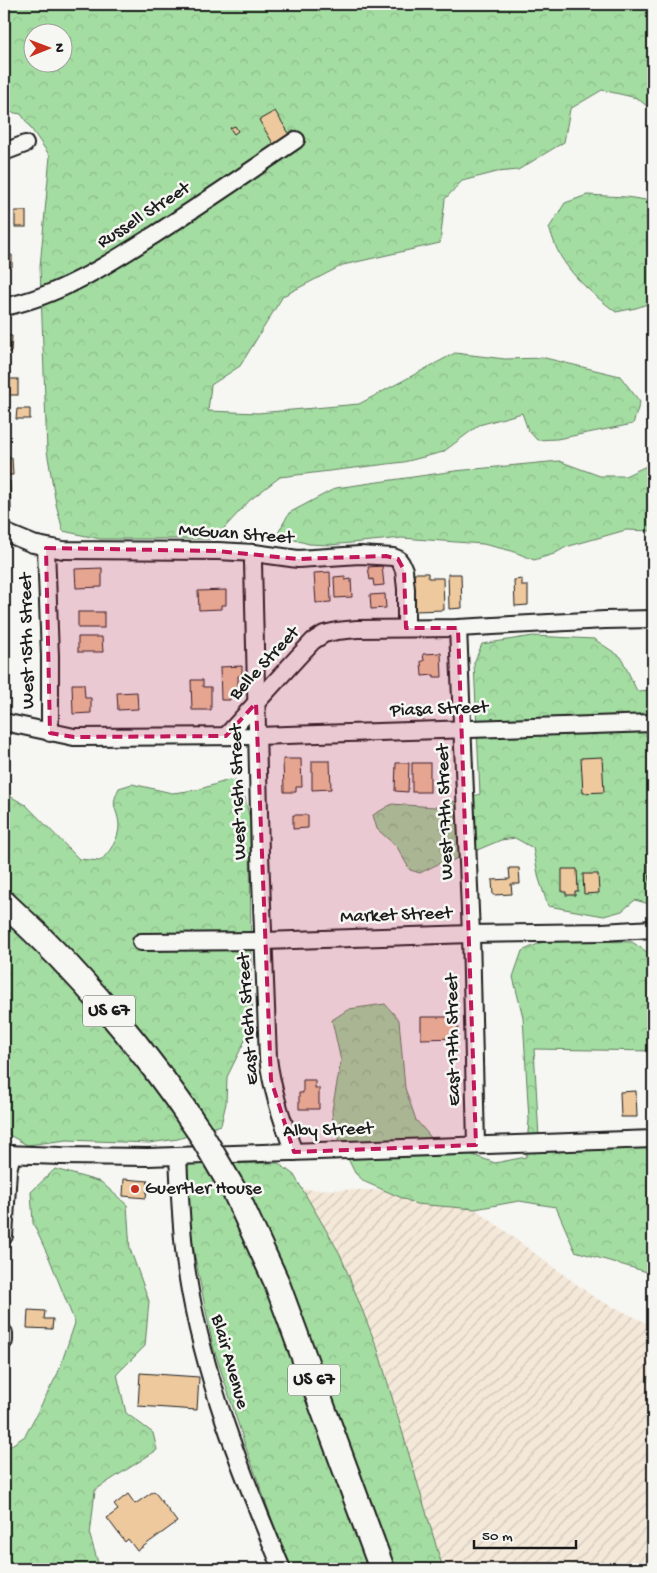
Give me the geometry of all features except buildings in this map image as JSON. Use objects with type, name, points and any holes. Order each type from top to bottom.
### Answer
[{"type":"highway","name":"US 67","points":[[4,903],[91,989],[137,1045],[199,1131],[236,1194],[276,1281],[317,1388],[382,1569]]},
{"type":"street","name":"Russell Street","points":[[4,307],[44,296],[75,282],[115,260],[296,140]]},
{"type":"street","points":[[4,152],[25,144]]},
{"type":"street","name":"McGuan Street","points":[[4,532],[46,548],[63,550],[218,551],[254,553],[298,559],[360,555],[386,556],[398,559],[402,563],[404,570],[406,628]]},
{"type":"street","name":"West 15th Street","points":[[46,548],[50,656],[50,733]]},
{"type":"street","name":"West 16th Street","points":[[254,553],[256,703],[264,941]]},
{"type":"street","name":"Belle Street","points":[[226,736],[313,641],[324,634],[338,630],[458,628],[653,619]]},
{"type":"street","name":"West 17th Street","points":[[458,628],[471,934]]},
{"type":"street","points":[[4,722],[74,737],[226,736]]},
{"type":"street","name":"Piasa Street","points":[[226,736],[653,724]]},
{"type":"street","name":"Market Street","points":[[141,942],[264,941],[653,929]]},
{"type":"street","name":"East 17th Street","points":[[471,934],[476,1146]]},
{"type":"street","name":"East 16th Street","points":[[264,941],[268,1058],[271,1080],[280,1118],[294,1152]]},
{"type":"street","name":"Alby Street","points":[[8,1154],[178,1156],[653,1139]]},
{"type":"street","points":[[4,1236],[8,1154]]},
{"type":"street","name":"Blair Avenue","points":[[178,1156],[187,1273],[205,1355],[239,1463],[282,1569]]},
{"type":"street","points":[[4,1333],[4,1340]]},
{"type":"highlighted area","points":[[46,548],[218,551],[298,559],[386,556],[398,559],[404,570],[406,628],[458,628],[476,1145],[294,1152],[271,1080],[256,703],[226,736],[74,737],[50,733]]},
{"type":"shaded area","points":[[277,1189],[451,1191],[595,1298],[653,1326],[653,1569],[414,1569]]},
{"type":"green space","points":[[4,4],[653,4],[653,111],[637,98],[602,90],[570,109],[564,142],[518,170],[497,172],[462,181],[445,199],[440,243],[343,265],[283,296],[240,366],[211,385],[208,411],[258,413],[359,404],[455,353],[505,359],[545,358],[620,376],[640,402],[633,424],[557,439],[537,440],[528,430],[522,413],[479,425],[443,452],[404,462],[280,477],[250,500],[214,539],[100,539],[63,531],[56,504],[47,451],[40,267],[50,156],[21,114],[4,111]]},
{"type":"green space","points":[[587,195],[626,197],[653,201],[653,302],[616,312],[579,280],[561,257],[549,228],[565,203]]},
{"type":"green space","points":[[559,461],[600,476],[625,476],[653,463],[653,531],[626,530],[566,547],[554,554],[534,560],[512,551],[483,544],[402,538],[330,545],[309,544],[277,535],[289,513],[336,488],[455,471]]},
{"type":"green space","points":[[533,636],[594,639],[621,657],[637,691],[653,690],[653,905],[635,900],[622,911],[604,916],[548,906],[539,879],[533,848],[515,838],[501,840],[451,861],[438,864],[420,873],[410,870],[397,847],[377,829],[373,815],[392,804],[435,807],[480,794],[474,663],[482,644]]},
{"type":"green space","points":[[229,780],[241,782],[250,819],[253,1024],[227,1077],[226,1103],[221,1125],[178,1139],[149,1143],[67,1140],[27,1145],[4,1132],[4,793],[26,805],[79,859],[100,861],[110,850],[119,831],[114,804],[119,788],[132,784],[172,793],[197,790]]},
{"type":"green space","points":[[547,940],[632,942],[653,956],[653,1051],[534,1049],[539,1138],[653,1133],[653,1278],[647,1272],[575,1251],[556,1207],[519,1201],[475,1209],[416,1204],[365,1182],[355,1173],[333,1128],[332,1110],[341,1061],[332,1020],[349,1009],[385,1004],[399,1020],[405,1088],[416,1120],[434,1141],[495,1163],[526,1157],[529,1120],[523,1017],[513,977],[522,951]]},
{"type":"green space","points":[[278,1163],[294,1175],[340,1254],[378,1350],[443,1569],[290,1569],[246,1448],[213,1346],[194,1252],[185,1182],[188,1164]]},
{"type":"green space","points":[[55,1169],[101,1182],[127,1205],[130,1249],[149,1301],[145,1346],[117,1374],[126,1413],[153,1433],[157,1450],[95,1490],[90,1536],[100,1569],[4,1569],[4,1450],[25,1436],[58,1373],[75,1323],[33,1223],[31,1192]]},
{"type":"place","name":"Guertler House","points":[[135,1189]]}]
